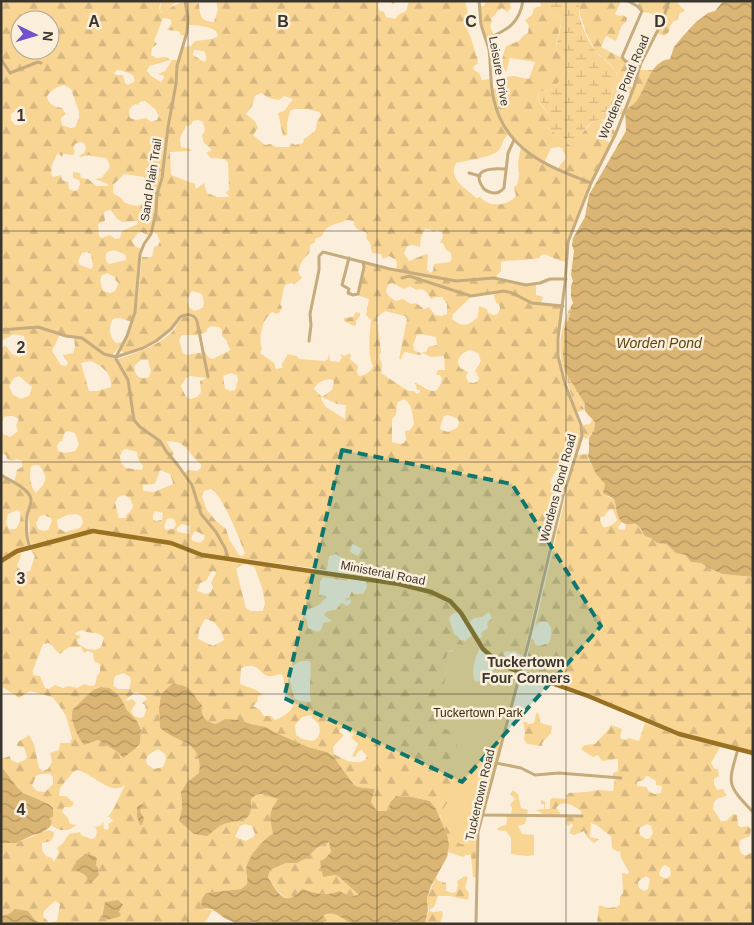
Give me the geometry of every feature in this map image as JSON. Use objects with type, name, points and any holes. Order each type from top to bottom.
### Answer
[{"type":"main road","name":"Ministerial Road","points":[[1,560],[17,551],[83,533],[98,531],[170,543],[199,554],[387,582],[437,594],[450,601],[459,611],[481,646],[488,654],[506,667],[588,696],[679,734],[753,753]]},
{"type":"street","name":"Sand Plain Trail","points":[[116,356],[127,336],[135,312],[140,254],[151,234],[156,212],[157,194],[162,178],[168,127],[176,84],[176,66],[188,27],[185,1]]},
{"type":"street","name":"Leisure Drive","points":[[478,1],[481,26],[486,39],[495,102],[503,124],[514,140],[526,152],[544,164],[591,183]]},
{"type":"street","points":[[486,39],[501,33],[513,24],[523,1]]},
{"type":"street","points":[[628,1],[642,11],[622,56],[625,60],[640,67]]},
{"type":"street","name":"Wordens Pond Road","points":[[520,672],[563,496],[582,436],[581,425],[565,384],[558,356],[558,338],[566,279],[568,242],[591,183],[616,133],[640,67],[662,22],[669,1]]},
{"type":"street","points":[[1,59],[10,73],[38,62],[41,63]]},
{"type":"street","points":[[505,169],[487,168],[483,170],[480,176],[480,183],[484,189],[491,193],[499,192],[504,188],[508,153],[514,140]]},
{"type":"street","points":[[469,173],[480,176]]},
{"type":"street","points":[[309,341],[310,314],[319,270],[320,254],[326,252],[363,262],[456,281],[494,278],[514,284],[526,285],[550,279],[566,279]]},
{"type":"street","points":[[349,258],[342,285],[349,289],[348,293],[353,296],[358,294],[364,267],[363,262]]},
{"type":"street","points":[[402,278],[409,276],[471,296],[504,291],[532,303],[562,306]]},
{"type":"street","points":[[1,330],[38,327],[66,336],[82,338],[104,354],[116,356],[149,345],[168,333],[180,317],[185,314],[190,315],[197,321],[208,377]]},
{"type":"street","points":[[116,356],[128,380],[134,420],[140,427],[160,441],[192,486],[201,514],[220,540],[228,558]]},
{"type":"street","points":[[1,476],[27,491],[30,497],[31,502],[27,516],[27,538],[30,548]]},
{"type":"street","name":"Tuckertown Road","points":[[476,924],[477,843],[482,815],[520,672]]},
{"type":"street","points":[[738,749],[730,781],[733,788],[753,812]]},
{"type":"street","points":[[496,764],[521,768],[535,774],[559,773],[621,778]]},
{"type":"street","points":[[482,815],[582,816]]},
{"type":"highlighted area","points":[[342,450],[512,484],[601,626],[462,782],[284,698]]},
{"type":"green space","points":[[1,1],[161,1],[159,8],[161,13],[178,4],[192,2],[199,3],[200,14],[203,19],[214,22],[218,10],[216,1],[379,1],[378,7],[380,11],[384,12],[386,17],[395,19],[406,11],[409,1],[465,1],[468,13],[466,20],[468,23],[466,26],[478,63],[473,67],[479,73],[482,80],[491,79],[493,89],[504,84],[506,77],[514,76],[529,79],[535,62],[510,58],[506,72],[503,62],[504,52],[506,46],[519,41],[528,33],[529,26],[525,20],[532,15],[534,8],[541,6],[540,1],[553,1],[549,8],[561,20],[556,47],[566,65],[564,73],[557,84],[551,89],[539,92],[538,95],[539,102],[550,116],[546,126],[571,146],[576,146],[582,133],[593,122],[605,120],[603,121],[605,126],[617,131],[613,139],[606,133],[604,134],[605,140],[611,143],[583,201],[572,232],[566,262],[544,254],[540,258],[535,259],[501,262],[501,271],[497,275],[497,278],[512,282],[536,284],[536,295],[543,297],[541,303],[562,305],[557,355],[564,383],[581,430],[580,438],[569,466],[559,468],[550,483],[562,493],[523,656],[514,651],[506,651],[502,664],[482,647],[477,640],[482,637],[481,633],[488,628],[487,623],[492,618],[489,612],[482,617],[474,618],[470,622],[459,608],[446,598],[417,585],[351,575],[347,562],[336,554],[329,556],[327,570],[207,554],[175,543],[97,529],[31,544],[28,514],[27,538],[30,547],[20,551],[21,556],[17,565],[18,568],[25,572],[30,571],[35,556],[30,549],[90,534],[101,534],[177,546],[203,556],[348,577],[347,581],[323,577],[320,582],[319,595],[326,596],[327,598],[317,606],[307,610],[304,616],[307,620],[308,628],[318,632],[321,630],[323,623],[332,621],[324,615],[325,613],[336,610],[341,603],[347,606],[351,603],[351,599],[345,601],[346,598],[349,598],[352,591],[354,594],[363,594],[367,587],[366,580],[427,592],[449,603],[458,611],[451,615],[449,619],[454,634],[460,640],[467,641],[464,645],[456,644],[453,650],[448,651],[444,663],[447,670],[442,695],[440,727],[454,733],[457,751],[452,795],[440,816],[449,828],[454,841],[461,844],[476,843],[476,877],[473,877],[471,855],[463,857],[448,852],[443,825],[430,801],[396,796],[390,801],[390,808],[386,811],[377,811],[371,802],[375,789],[354,785],[333,756],[327,752],[308,747],[266,727],[239,720],[225,719],[216,724],[209,722],[204,718],[202,705],[190,690],[178,684],[172,684],[161,694],[159,709],[160,728],[193,748],[199,762],[199,773],[187,782],[181,792],[182,808],[179,821],[194,834],[207,835],[224,824],[248,817],[251,799],[256,795],[277,797],[278,799],[271,812],[273,834],[256,849],[250,859],[246,868],[247,884],[241,889],[206,893],[202,897],[201,906],[215,911],[211,912],[207,920],[202,924],[42,924],[36,921],[28,911],[15,910],[1,916],[1,843],[16,843],[48,830],[54,832],[51,841],[42,843],[42,850],[54,862],[59,852],[57,848],[69,834],[80,832],[81,835],[91,839],[95,838],[97,832],[94,827],[100,826],[103,822],[104,829],[107,830],[109,828],[108,824],[113,821],[108,817],[125,785],[120,788],[109,787],[82,772],[77,770],[73,772],[60,788],[59,796],[66,796],[74,803],[71,807],[64,807],[62,812],[68,818],[70,824],[77,825],[67,830],[61,830],[51,825],[52,822],[49,817],[53,817],[53,808],[49,804],[21,792],[1,766],[1,759],[10,756],[11,760],[17,763],[25,760],[27,757],[24,747],[17,746],[18,742],[29,735],[34,744],[39,768],[43,771],[48,769],[52,762],[50,753],[59,750],[60,743],[70,743],[72,738],[66,716],[52,697],[30,691],[19,698],[1,686],[1,475],[14,483],[17,470],[22,467],[22,461],[17,459],[11,461],[7,459],[6,455],[1,453],[1,427],[1,347],[6,346],[12,354],[19,357],[23,355],[26,346],[24,336],[14,334],[1,341]],"holes":[[[163,18],[170,19],[172,23],[167,30],[179,31],[181,35],[185,36],[188,25],[202,26],[216,31],[218,36],[212,39],[195,41],[191,46],[183,47],[178,60],[172,60],[165,71],[158,74],[164,76],[161,82],[147,71],[149,66],[171,60],[166,57],[156,58],[151,55],[152,48],[157,44],[154,41]],[[194,50],[204,51],[206,60],[204,62],[193,55]],[[117,70],[133,75],[135,81],[128,85],[125,83],[123,75],[116,75],[114,73]],[[64,85],[71,89],[79,112],[79,118],[75,127],[71,128],[62,125],[61,118],[66,114],[62,108],[49,102],[47,97],[56,88]],[[261,93],[269,98],[279,100],[284,96],[293,99],[284,111],[278,113],[283,136],[287,135],[290,111],[294,109],[307,109],[319,112],[321,115],[315,131],[304,139],[303,143],[295,145],[291,143],[289,147],[265,145],[253,135],[258,128],[255,121],[246,114],[252,106],[255,96]],[[145,101],[155,109],[159,116],[157,120],[151,122],[146,118],[136,120],[130,118],[130,108],[136,104],[138,105],[140,102]],[[15,111],[21,111],[26,115],[22,125],[15,125],[11,120],[11,114]],[[193,121],[203,122],[205,130],[202,136],[204,143],[212,150],[206,153],[211,158],[225,159],[228,163],[229,189],[226,193],[230,197],[217,197],[207,193],[204,183],[196,189],[195,184],[171,175],[170,152],[192,151],[181,147],[180,138],[186,126],[191,125]],[[509,134],[521,147],[518,162],[519,176],[517,185],[514,187],[516,196],[503,204],[488,203],[480,197],[476,198],[463,187],[456,179],[454,169],[456,163],[485,157],[496,152]],[[80,142],[84,143],[86,148],[80,157],[89,155],[107,159],[110,166],[108,170],[102,178],[95,179],[108,184],[108,186],[96,186],[88,179],[81,178],[80,173],[73,172],[73,178],[79,180],[80,184],[78,190],[74,191],[69,189],[68,182],[62,180],[61,175],[53,177],[51,174],[52,164],[58,153],[62,157],[63,154],[73,155],[75,144]],[[551,148],[562,148],[566,158],[557,169],[544,163]],[[124,174],[144,177],[147,186],[144,200],[149,202],[137,206],[128,204],[113,193],[113,185]],[[110,210],[122,222],[138,221],[138,224],[122,231],[120,238],[115,239],[110,235],[102,238],[99,236],[98,224],[105,221],[104,212]],[[347,220],[354,221],[357,229],[366,232],[366,238],[370,243],[372,253],[381,254],[383,259],[389,256],[396,260],[396,270],[363,262],[365,267],[357,295],[369,299],[366,315],[371,320],[369,350],[373,366],[365,374],[359,376],[357,373],[358,366],[350,359],[351,355],[349,353],[345,356],[340,354],[342,358],[339,362],[330,361],[329,352],[328,359],[325,361],[299,359],[297,356],[288,354],[282,364],[282,368],[276,369],[274,363],[260,353],[262,349],[261,334],[263,324],[272,312],[277,314],[280,312],[285,285],[292,283],[294,285],[302,278],[298,272],[302,261],[310,252],[310,245],[332,225]],[[425,229],[430,229],[433,232],[438,230],[442,233],[443,236],[440,243],[443,243],[446,250],[450,252],[452,259],[450,262],[434,264],[433,271],[430,273],[427,269],[428,255],[426,254],[409,261],[404,253],[407,246],[420,247],[421,237]],[[141,232],[150,236],[152,232],[157,234],[160,241],[158,246],[154,247],[152,257],[142,257],[135,315],[132,327],[121,349],[122,352],[131,351],[154,341],[170,330],[179,318],[185,315],[179,320],[173,331],[161,341],[116,360],[112,358],[123,342],[116,343],[112,337],[111,322],[113,319],[120,318],[132,322],[134,317],[142,249],[136,247],[132,241],[138,233]],[[114,250],[126,255],[126,260],[109,264],[107,252]],[[87,252],[91,254],[93,266],[91,269],[80,265],[78,261],[82,253]],[[107,273],[115,277],[119,283],[115,291],[110,293],[103,291],[100,280],[102,275]],[[392,283],[404,289],[410,286],[416,290],[424,290],[431,299],[442,297],[447,304],[447,314],[435,315],[429,307],[424,309],[416,303],[411,304],[403,299],[396,301],[388,295],[386,290],[389,284]],[[192,291],[202,294],[203,308],[194,311],[190,308],[187,300]],[[493,293],[496,303],[499,304],[498,314],[494,315],[488,313],[487,309],[479,306],[478,316],[466,325],[459,324],[452,319],[453,314],[472,296]],[[385,311],[405,316],[407,319],[399,359],[401,359],[405,352],[420,355],[422,353],[431,357],[444,356],[445,370],[438,370],[436,375],[440,375],[442,379],[440,386],[431,391],[415,383],[417,390],[420,390],[420,392],[417,394],[414,391],[408,391],[381,373],[382,365],[379,355],[381,353],[377,317]],[[185,315],[193,316],[196,320]],[[211,326],[219,327],[222,330],[222,336],[227,341],[229,351],[213,359],[209,358],[205,352],[187,355],[183,353],[179,340],[182,335],[199,335],[206,332]],[[60,334],[74,337],[75,347],[73,353],[63,355],[68,363],[66,366],[61,365],[52,351]],[[422,334],[436,337],[437,345],[428,347],[426,352],[415,351],[413,345],[417,335]],[[471,350],[478,353],[481,361],[475,371],[479,378],[477,382],[468,382],[466,376],[468,372],[460,368],[458,362],[461,355]],[[141,360],[148,360],[151,371],[149,377],[142,378],[136,374],[135,365]],[[91,361],[106,371],[110,378],[111,387],[89,391],[81,363]],[[231,373],[237,375],[238,380],[235,390],[225,389],[223,376]],[[19,376],[32,387],[29,396],[21,399],[13,395],[9,386],[14,378]],[[190,376],[207,378],[200,381],[201,392],[197,397],[190,399],[186,397],[181,386],[186,378]],[[330,379],[334,381],[332,390],[322,397],[314,389],[317,385]],[[322,397],[337,404],[346,405],[345,419],[326,407],[321,399]],[[404,399],[407,401],[412,410],[414,424],[410,430],[405,431],[406,440],[400,444],[392,442],[392,421],[396,414],[398,402]],[[448,415],[458,419],[459,423],[457,428],[448,432],[441,430],[440,427],[444,416]],[[13,416],[19,419],[16,425],[18,431],[10,437],[3,434],[1,427],[4,417]],[[65,432],[75,433],[79,445],[75,451],[65,453],[58,451],[57,446],[62,441]],[[166,441],[183,445],[201,464],[201,468],[197,471],[189,470],[183,473],[172,456],[174,454]],[[123,450],[137,452],[138,459],[143,466],[142,470],[126,468],[121,463],[120,456]],[[39,465],[44,473],[45,480],[36,493],[31,484],[31,467]],[[160,470],[170,474],[173,484],[154,492],[143,491],[143,485],[155,484]],[[211,489],[220,499],[230,518],[245,553],[242,556],[239,555],[229,539],[226,529],[207,510],[202,497],[204,491]],[[124,495],[130,498],[133,506],[126,515],[126,518],[119,518],[115,503],[118,497]],[[17,510],[21,516],[16,529],[9,529],[6,523],[8,514]],[[155,511],[163,513],[162,520],[153,520]],[[76,514],[81,516],[83,522],[80,528],[65,532],[58,528],[57,520],[67,515]],[[44,515],[51,518],[52,521],[48,530],[38,529],[36,523],[40,516]],[[172,518],[176,525],[173,529],[166,530],[164,527],[167,519]],[[182,524],[190,526],[189,534],[178,532],[176,529]],[[196,531],[205,536],[200,543],[191,539]],[[353,544],[362,549],[358,556],[350,552]],[[247,564],[255,568],[265,603],[263,611],[250,611],[246,608],[236,569],[241,565]],[[214,571],[216,573],[211,583],[213,587],[211,592],[206,594],[197,591],[200,583],[206,581],[211,572]],[[205,619],[218,626],[224,640],[213,646],[198,639],[199,630]],[[82,630],[99,634],[104,638],[101,647],[96,650],[87,649],[78,644],[77,640],[81,636],[75,633]],[[43,644],[50,644],[60,654],[69,648],[81,647],[84,653],[88,651],[93,653],[94,661],[100,664],[100,672],[95,685],[91,686],[84,684],[77,688],[69,686],[63,688],[55,685],[49,689],[45,688],[40,676],[33,675],[33,670]],[[301,661],[310,661],[311,701],[300,701],[294,698],[288,671],[290,667]],[[252,666],[268,676],[280,674],[283,676],[287,695],[292,700],[292,707],[287,713],[275,720],[271,716],[264,716],[260,710],[253,706],[257,702],[258,696],[263,695],[240,684],[241,668]],[[124,673],[130,677],[129,689],[119,689],[113,683],[115,676]],[[101,687],[109,688],[121,698],[127,710],[137,721],[141,730],[140,743],[122,758],[118,751],[98,740],[84,745],[77,733],[72,713],[73,709],[93,690]],[[136,692],[147,699],[142,703],[145,705],[146,710],[144,717],[134,716],[131,711],[136,703],[132,699],[125,700]],[[311,715],[319,724],[319,734],[313,741],[302,739],[296,735],[295,725],[302,717]],[[340,729],[346,729],[349,733],[353,733],[354,735],[351,737],[358,744],[352,756],[355,757],[362,750],[367,756],[365,760],[357,762],[349,761],[334,754],[333,747],[344,735],[339,732]],[[158,749],[165,754],[166,759],[163,767],[154,769],[147,764],[148,755]],[[40,774],[50,774],[53,777],[53,784],[45,792],[37,791],[32,786],[36,776]],[[141,804],[147,806],[140,811],[144,818],[140,825],[137,817],[137,807]],[[245,824],[252,826],[255,834],[246,841],[235,837],[240,826]],[[85,854],[95,856],[97,859],[96,865],[99,875],[91,882],[85,875],[75,869],[76,861]],[[118,900],[123,903],[119,917],[107,920],[102,917],[105,902]],[[55,901],[60,904],[57,921],[49,923],[43,916],[44,911]]]},
{"type":"green space","points":[[161,1],[177,1],[163,13],[160,11]]},
{"type":"green space","points":[[486,1],[513,1],[510,4],[511,8],[507,12],[502,8],[491,18],[490,26],[494,36],[487,39],[482,26],[480,6],[484,6]]},
{"type":"green space","points":[[553,1],[582,1],[579,13],[585,32],[597,53],[615,72],[618,80],[613,86],[608,117],[590,124],[576,146],[571,146],[546,126],[545,122],[550,116],[538,95],[539,92],[550,90],[560,81],[566,65],[556,47],[561,20],[549,8]]},
{"type":"green space","points":[[582,1],[621,1],[615,14],[623,15],[627,18],[626,22],[622,25],[616,41],[606,36],[601,47],[640,68],[640,70],[654,70],[637,101],[627,109],[625,115],[610,111],[613,86],[616,83],[617,74],[612,66],[596,52],[588,37],[579,8]],"holes":[[[631,71],[638,75],[634,88],[625,84],[625,80]],[[622,91],[631,94],[624,109],[614,104]]]},
{"type":"green space","points":[[641,1],[676,1],[685,11],[680,13],[677,20],[670,26],[669,32],[664,36],[657,33],[663,19],[642,12],[637,6]]},
{"type":"green space","points":[[571,306],[569,318],[564,329],[563,354],[566,371],[585,404],[584,407],[570,388],[561,357],[561,336],[566,316]]},
{"type":"green space","points":[[356,312],[360,313],[360,316],[356,321],[356,325],[354,326],[344,321],[344,318],[353,317]]},
{"type":"green space","points":[[561,357],[571,389],[585,410],[577,412]]},
{"type":"green space","points":[[592,419],[595,422],[594,430],[587,439],[583,437],[582,425],[590,424]]},
{"type":"green space","points":[[589,451],[588,459],[596,474],[605,484],[608,497],[614,499],[622,522],[618,527],[619,529],[625,530],[626,524],[634,524],[645,536],[657,543],[666,544],[691,562],[701,563],[722,574],[753,577],[753,753],[689,736],[525,670],[531,639],[539,646],[549,643],[550,640],[551,629],[547,622],[540,622],[535,626],[570,477],[577,455],[588,454]],"holes":[[[611,509],[617,520],[615,523],[603,527],[600,520],[601,517],[605,516]]]},
{"type":"green space","name":"Tuckertown Park","points":[[474,634],[481,646],[473,669],[475,681],[485,682],[490,680],[497,661],[521,672],[476,843],[454,844],[439,812],[449,798],[457,752],[439,728],[441,696],[447,670],[443,661],[446,652],[453,651],[455,644],[464,644]]},
{"type":"green space","points":[[537,713],[539,714],[540,722],[552,726],[551,733],[542,743],[542,746],[527,744],[524,739],[523,722],[528,724],[534,723]]},
{"type":"green space","points":[[645,723],[684,738],[720,747],[711,763],[715,769],[718,769],[719,776],[714,779],[714,784],[717,790],[723,789],[727,796],[718,798],[714,802],[713,809],[721,821],[726,821],[733,814],[737,815],[740,827],[748,826],[751,829],[750,836],[740,840],[739,846],[741,853],[745,855],[753,852],[753,924],[597,924],[599,905],[608,908],[617,907],[620,904],[620,897],[623,893],[622,873],[628,874],[629,871],[621,858],[620,851],[618,852],[612,848],[611,836],[594,824],[591,823],[590,837],[599,839],[594,843],[586,836],[584,831],[574,835],[569,833],[573,825],[571,823],[569,826],[566,824],[567,816],[582,816],[581,811],[572,805],[565,803],[559,805],[556,808],[560,812],[560,816],[543,814],[536,810],[544,809],[544,804],[541,804],[541,800],[545,801],[545,809],[550,809],[550,800],[552,798],[567,799],[566,796],[569,793],[599,790],[613,791],[615,778],[613,773],[618,771],[618,759],[602,761],[598,755],[593,757],[582,750],[582,747],[585,745],[595,744],[611,725],[622,729],[620,738],[639,741]],"holes":[[[648,776],[656,781],[656,785],[662,786],[661,793],[654,794],[648,791],[647,787],[637,786],[637,782],[644,780]],[[647,824],[651,826],[653,833],[650,838],[646,839],[640,835],[639,830]],[[665,865],[670,868],[671,874],[666,879],[660,876],[659,873]],[[646,876],[650,879],[648,889],[644,891],[639,888],[639,881]]]},
{"type":"green space","points":[[513,790],[518,794],[521,808],[528,810],[525,824],[518,826],[522,834],[534,835],[534,855],[511,854],[511,838],[506,831],[497,830],[499,827],[506,825],[506,816],[511,815],[512,808],[510,804],[515,799],[510,794]]},
{"type":"green space","points":[[328,842],[331,852],[324,859],[334,875],[338,876],[359,895],[351,896],[339,891],[324,894],[299,892],[289,899],[275,888],[268,877],[270,870],[286,863],[297,863]]},
{"type":"green space","points":[[465,876],[468,877],[465,887],[469,893],[468,900],[450,896],[438,896],[434,907],[429,910],[427,898],[436,877],[438,881],[446,883],[446,891],[452,893],[456,892],[457,881]]},
{"type":"green space","points":[[429,910],[432,912],[442,911],[440,924],[425,924]]},
{"type":"green space","points":[[332,913],[354,924],[324,924],[323,916]]},
{"type":"water","name":"Worden Pond","points":[[723,1],[753,1],[753,577],[722,574],[701,563],[691,562],[685,555],[676,553],[666,544],[657,543],[645,536],[637,525],[626,524],[620,520],[614,499],[603,493],[605,484],[596,474],[588,457],[589,438],[594,430],[595,422],[586,412],[585,404],[565,371],[563,354],[564,329],[573,303],[571,286],[573,281],[571,275],[574,251],[572,245],[573,238],[585,217],[589,195],[626,131],[625,111],[637,100],[653,69],[663,61],[670,59],[674,47],[683,36],[696,22],[708,13],[715,11]]},
{"type":"water","points":[[172,684],[187,687],[202,705],[204,718],[209,722],[216,724],[225,719],[240,720],[266,727],[308,747],[327,752],[333,756],[354,785],[375,789],[371,802],[377,811],[386,811],[390,808],[390,802],[396,796],[430,801],[436,809],[447,835],[449,845],[447,857],[431,886],[427,898],[428,910],[425,924],[400,924],[397,922],[392,924],[356,924],[336,914],[328,914],[323,916],[324,924],[260,924],[255,922],[238,924],[226,919],[212,909],[203,908],[201,904],[206,893],[241,889],[247,884],[246,868],[250,859],[256,849],[273,834],[270,816],[278,799],[261,794],[256,795],[251,799],[248,817],[224,824],[207,836],[194,834],[179,821],[182,808],[181,792],[187,782],[199,773],[199,762],[193,748],[160,728],[159,709],[161,694]],"holes":[[[329,842],[331,852],[320,861],[323,877],[338,876],[359,895],[351,896],[339,891],[321,894],[303,889],[294,896],[287,898],[277,891],[268,877],[270,870],[286,863],[297,863],[305,859],[317,848]]]},
{"type":"water","points":[[101,687],[109,688],[121,698],[141,730],[140,743],[123,758],[118,752],[98,740],[84,745],[73,723],[73,709],[93,690]]},
{"type":"water","points":[[1,766],[21,792],[49,804],[53,808],[53,817],[49,818],[52,822],[50,827],[41,833],[16,843],[1,843]]},
{"type":"water","points":[[141,804],[147,806],[140,811],[144,818],[142,825],[140,825],[137,817],[137,807]]},
{"type":"water","points":[[85,854],[95,856],[97,859],[96,865],[99,875],[91,883],[85,875],[74,869],[76,861]]},
{"type":"water","points":[[118,900],[123,904],[119,912],[121,915],[107,920],[102,917],[105,902]]},
{"type":"water","points":[[15,909],[28,911],[36,921],[42,924],[1,924],[1,916],[9,914]]},
{"type":"district","name":"Tuckertown Four Corners","points":[[526,670]]}]
